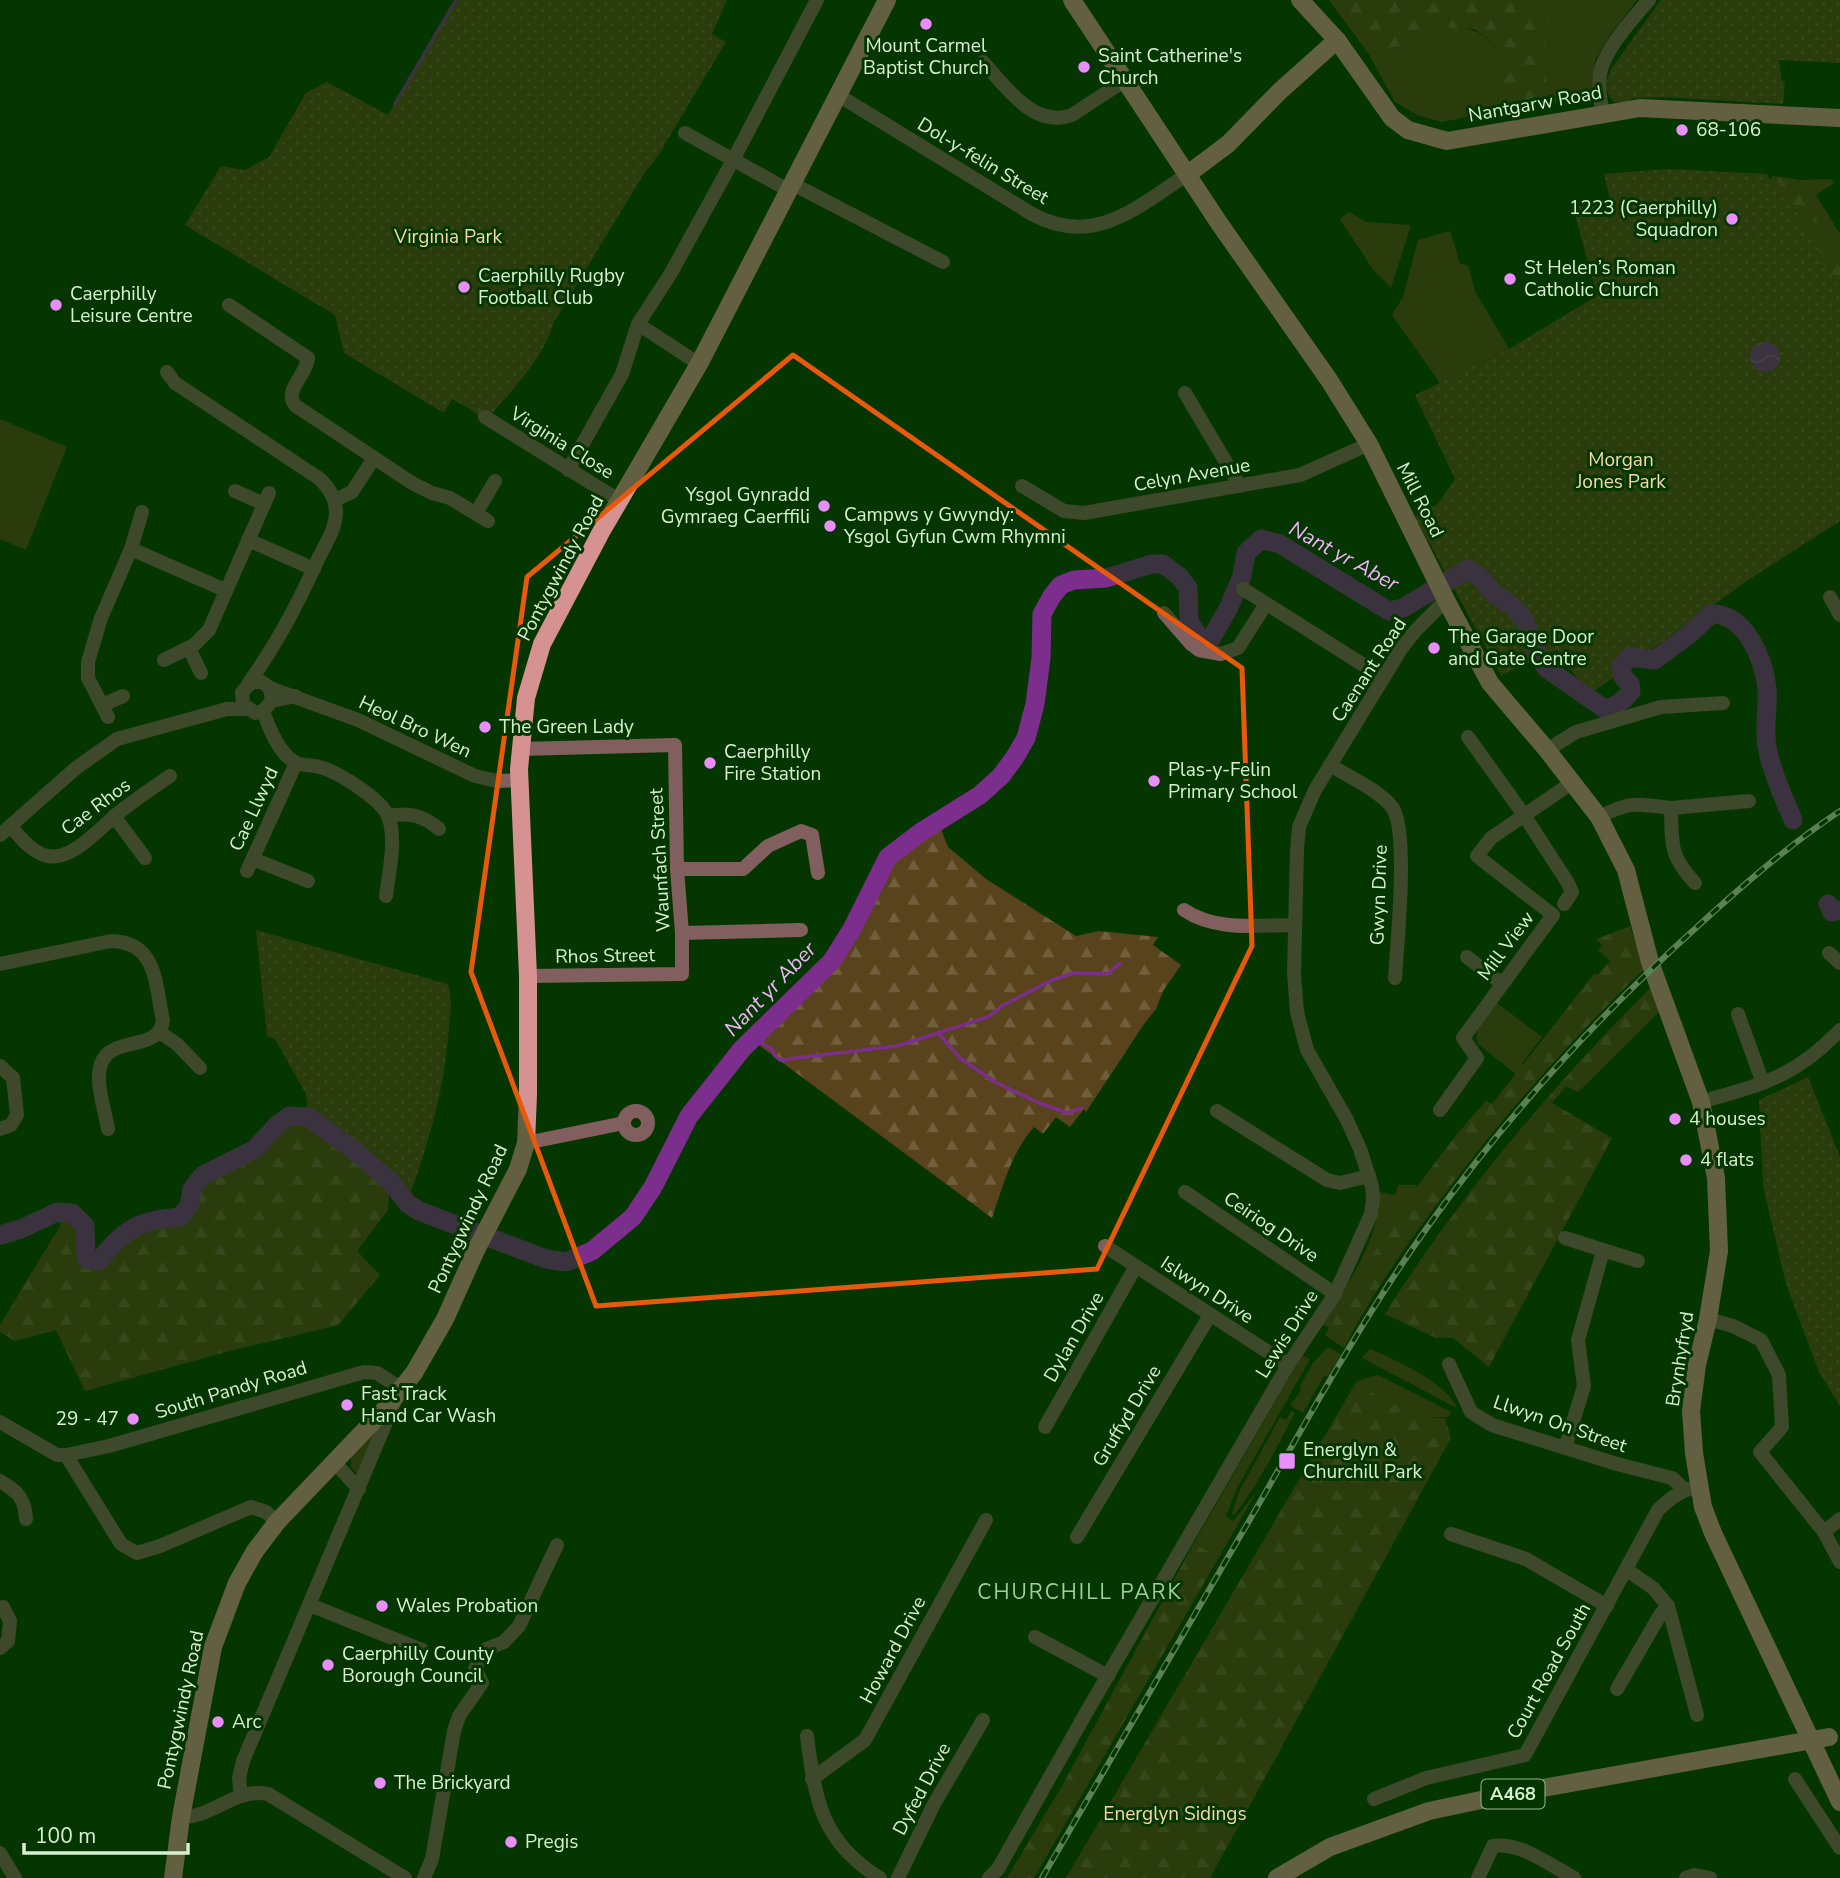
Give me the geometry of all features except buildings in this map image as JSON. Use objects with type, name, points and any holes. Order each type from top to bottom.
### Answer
[{"type":"main road","name":"Pontygwindy Road","points":[[173,1878],[181,1817],[210,1664],[219,1629],[237,1583],[277,1522],[399,1393],[425,1356],[518,1169],[526,1143],[528,976],[520,749],[526,698],[542,644],[699,364],[887,0]]},
{"type":"main road","name":"Mill Road","points":[[1072,0],[1219,223],[1329,380],[1369,444],[1444,598],[1490,683],[1599,817],[1626,870],[1647,952],[1680,1042]]},
{"type":"main road","name":"Nantgarw Road","points":[[1300,0],[1337,40],[1392,118],[1408,130],[1428,137],[1447,141],[1640,108],[1840,118]]},
{"type":"main road","points":[[1188,174],[1224,147],[1280,90],[1337,40]]},
{"type":"main road","name":"Brynhyfryd","points":[[1680,1042],[1701,1101],[1716,1178],[1719,1251],[1691,1411],[1694,1453],[1692,1487],[1840,1802]]},
{"type":"main road","name":"A468","points":[[1277,1878],[1330,1847],[1429,1811],[1509,1794],[1834,1736]]},
{"type":"street","points":[[568,470],[622,374],[638,324],[671,273],[817,0]]},
{"type":"street","points":[[1602,114],[1599,92],[1600,74],[1605,58],[1649,0]]},
{"type":"street","points":[[983,62],[1022,102],[1046,118],[1072,115],[1124,81]]},
{"type":"street","name":"Dol-y-felin Street","points":[[838,95],[1032,215],[1061,226],[1074,228],[1102,224],[1141,205],[1188,174]]},
{"type":"street","points":[[685,133],[733,160],[943,262]]},
{"type":"street","points":[[229,305],[307,357],[308,364],[291,393],[293,403],[374,458],[412,483],[450,498],[482,517],[495,481]]},
{"type":"street","points":[[638,324],[699,364]]},
{"type":"street","points":[[167,372],[175,383],[320,479],[335,500],[336,515],[333,527],[287,625],[268,656],[259,693],[275,738],[296,763],[332,771],[373,799],[388,816],[391,841],[386,896]]},
{"type":"street","points":[[1185,393],[1240,486]]},
{"type":"street","name":"Virginia Close","points":[[485,417],[620,501]]},
{"type":"street","name":"Celyn Avenue","points":[[1021,486],[1064,511],[1084,513],[1300,475],[1369,444]]},
{"type":"street","points":[[335,500],[352,492],[374,458]]},
{"type":"street","points":[[164,660],[188,648],[209,630],[267,498],[235,491]]},
{"type":"street","points":[[123,695],[105,711],[88,678],[88,662],[101,618],[131,549],[142,512]]},
{"type":"street","points":[[247,540],[314,569]]},
{"type":"street","points":[[131,549],[225,590]]},
{"type":"street","points":[[1243,589],[1384,678]]},
{"type":"street","points":[[1830,597],[1840,615]]},
{"type":"street","name":"Caenant Road","points":[[1330,765],[1416,630],[1444,598]]},
{"type":"street","points":[[1164,613],[1199,650],[1221,654],[1238,648],[1266,604]]},
{"type":"street","points":[[188,648],[201,673]]},
{"type":"street","points":[[227,709],[259,693]]},
{"type":"street","name":"Heol Bro Wen","points":[[5,831],[76,768],[117,738],[227,709],[247,709],[255,713],[259,693],[296,696],[360,722],[475,776],[497,781],[520,780]]},
{"type":"street","points":[[1547,750],[1576,732],[1661,707],[1723,703]]},
{"type":"street","points":[[1468,737],[1524,815],[1572,892],[1564,904]]},
{"type":"street","name":"Waunfach Street","points":[[520,749],[675,745],[682,974]]},
{"type":"street","name":"Cae Llwyd","points":[[296,763],[250,865],[308,881]]},
{"type":"street","name":"Lewis Drive","points":[[989,1878],[998,1869],[1288,1366],[1335,1294],[1371,1214],[1373,1198],[1369,1176],[1347,1119],[1315,1066],[1301,1033],[1297,1012],[1294,974],[1299,827],[1330,765]]},
{"type":"street","name":"Gwyn Drive","points":[[1330,765],[1384,799],[1397,816],[1401,841],[1395,978]]},
{"type":"street","name":"Cae Rhos","points":[[5,831],[37,852],[58,856],[78,847],[114,816],[170,776]]},
{"type":"street","name":"Mill View","points":[[1440,1110],[1477,1058],[1463,1038],[1553,915],[1477,856],[1491,838],[1573,782]]},
{"type":"street","points":[[1599,817],[1632,803],[1671,808],[1749,801]]},
{"type":"street","points":[[1671,808],[1673,852],[1677,862],[1695,883]]},
{"type":"street","points":[[388,816],[402,813],[414,815],[428,819],[439,829]]},
{"type":"street","points":[[114,816],[145,858]]},
{"type":"street","points":[[677,869],[743,869],[768,845],[801,831],[813,835],[818,873]]},
{"type":"street","points":[[1184,910],[1211,924],[1295,925]]},
{"type":"street","points":[[682,933],[801,930]]},
{"type":"street","points":[[0,964],[111,941],[124,941],[137,946],[151,964],[163,1021],[159,1032],[148,1040],[120,1045],[105,1057],[98,1076],[108,1129]]},
{"type":"street","points":[[1467,957],[1501,983]]},
{"type":"street","name":"Rhos Street","points":[[528,976],[682,974]]},
{"type":"street","points":[[1738,1014],[1763,1083]]},
{"type":"street","points":[[159,1032],[177,1044],[200,1068]]},
{"type":"street","points":[[1701,1101],[1763,1083],[1796,1069],[1837,1040]]},
{"type":"street","points":[[0,1066],[13,1078],[17,1115],[11,1125],[0,1129]]},
{"type":"street","points":[[1216,1111],[1327,1180],[1340,1183],[1369,1176]]},
{"type":"street","points":[[526,1143],[624,1123]]},
{"type":"street","name":"Ceiriog Drive","points":[[1185,1192],[1335,1294]]},
{"type":"street","points":[[1565,1238],[1638,1261]]},
{"type":"street","name":"Islwyn Drive","points":[[1105,1246],[1288,1366]]},
{"type":"street","points":[[1565,1448],[1584,1386],[1578,1340],[1603,1251]]},
{"type":"street","name":"Dylan Drive","points":[[1045,1427],[1136,1266]]},
{"type":"street","name":"Gruffyd Drive","points":[[1077,1537],[1210,1315]]},
{"type":"street","points":[[1708,1320],[1733,1326],[1761,1340],[1779,1375],[1782,1427],[1760,1452],[1824,1532],[1840,1562]]},
{"type":"street","name":"Llwyn On Street","points":[[1449,1364],[1471,1412],[1492,1425],[1672,1478],[1692,1487]]},
{"type":"street","name":"South Pandy Road","points":[[66,1455],[109,1446],[364,1372],[377,1373],[399,1393]]},
{"type":"street","name":"Pontygwindy Road","points":[[241,1796],[239,1778],[243,1761],[399,1393]]},
{"type":"street","points":[[0,1422],[57,1455],[66,1455],[121,1544],[138,1553],[251,1507],[265,1512],[277,1522]]},
{"type":"street","points":[[334,1462],[359,1489]]},
{"type":"street","points":[[0,1481],[18,1491],[25,1505],[26,1519]]},
{"type":"street","name":"Court Road South","points":[[1374,1799],[1426,1778],[1525,1755],[1658,1510],[1671,1498],[1692,1487]]},
{"type":"street","points":[[1824,1532],[1840,1519]]},
{"type":"street","name":"Howard Drive","points":[[812,1779],[865,1740],[986,1520]]},
{"type":"street","points":[[1451,1534],[1525,1559],[1607,1606]]},
{"type":"street","points":[[424,1878],[432,1859],[459,1716],[482,1683],[475,1669],[484,1650],[504,1642],[519,1626],[557,1545]]},
{"type":"street","points":[[1627,1570],[1653,1588],[1668,1606],[1697,1715]]},
{"type":"street","points":[[310,1605],[422,1650]]},
{"type":"street","points":[[1617,1689],[1660,1615],[1668,1606]]},
{"type":"street","points":[[0,1648],[8,1641],[10,1621],[3,1607]]},
{"type":"street","points":[[1035,1637],[1108,1676]]},
{"type":"street","name":"Dyfed Drive","points":[[898,1878],[934,1804],[983,1720]]},
{"type":"street","points":[[807,1736],[812,1779],[829,1830],[840,1845],[880,1878]]},
{"type":"street","points":[[1795,1779],[1840,1848]]},
{"type":"street","points":[[181,1817],[195,1818],[255,1791],[268,1794],[405,1878]]},
{"type":"street","points":[[1478,1878],[1493,1846],[1506,1844],[1574,1878]]},
{"type":"street","points":[[0,1853],[15,1878]]},
{"type":"street","points":[[1686,1878],[1695,1875],[1710,1878]]},
{"type":"highlighted area","points":[[793,355],[1242,668],[1252,946],[1097,1269],[596,1306],[471,972],[527,577]]},
{"type":"green space","name":"Virginia Park","points":[[456,0],[727,0],[712,34],[726,42],[554,322],[534,362],[485,421],[452,399],[444,413],[344,353],[335,315],[185,225],[221,166],[245,170],[269,157],[306,93],[327,82],[388,115]]},
{"type":"green space","points":[[1329,0],[1544,0],[1547,104],[1496,111],[1503,75],[1503,55],[1489,39],[1474,29],[1436,27],[1417,42],[1368,53]]},
{"type":"green space","points":[[1544,0],[1637,0],[1595,60],[1592,95],[1547,104]]},
{"type":"green space","points":[[1661,0],[1840,0],[1840,63],[1779,60],[1781,78],[1785,83],[1783,104],[1664,97],[1615,102],[1607,87],[1611,69]]},
{"type":"green space","points":[[1436,27],[1474,31],[1481,34],[1503,55],[1503,75],[1496,111],[1442,122],[1417,115],[1395,102],[1368,53],[1417,42]]},
{"type":"green space","name":"Morgan Jones Park","points":[[1667,169],[1767,174],[1770,180],[1780,183],[1840,287],[1840,521],[1748,580],[1589,695],[1557,650],[1501,675],[1415,517],[1438,504],[1455,479],[1415,395],[1509,349],[1597,296],[1573,207],[1610,200],[1604,174]]},
{"type":"green space","points":[[1773,176],[1800,180],[1798,190],[1840,257],[1840,287],[1780,183],[1770,180]]},
{"type":"green space","points":[[1831,179],[1834,183],[1816,195],[1840,234],[1840,257],[1798,190],[1800,180]]},
{"type":"green space","points":[[1349,212],[1366,222],[1411,225],[1391,288],[1372,268],[1340,219]]},
{"type":"green space","points":[[1450,231],[1460,264],[1468,265],[1475,291],[1509,349],[1440,383],[1392,315],[1403,297],[1418,240]]},
{"type":"green space","points":[[0,419],[67,447],[26,550],[0,539]]},
{"type":"green space","points":[[938,821],[948,847],[986,879],[1076,936],[1099,931],[1158,937],[1153,945],[1181,965],[1163,991],[1156,1009],[1086,1112],[1084,1109],[1070,1127],[1056,1117],[1043,1134],[1034,1127],[1026,1137],[1009,1170],[992,1218],[752,1040],[832,961],[852,929],[888,857]]},
{"type":"green space","points":[[1630,926],[1645,968],[1538,1080],[1488,1138],[1389,1272],[1344,1348],[1325,1335],[1380,1244],[1441,1155],[1486,1101],[1492,1104],[1594,974],[1597,975],[1610,961],[1598,950],[1602,945],[1596,939]]},
{"type":"green space","points":[[256,930],[448,984],[451,1011],[442,1081],[427,1142],[407,1203],[390,1181],[308,1117],[306,1094],[275,1039],[267,1036]]},
{"type":"green space","points":[[1651,987],[1660,1011],[1578,1092],[1566,1086],[1552,1103],[1612,1138],[1489,1367],[1453,1338],[1436,1338],[1385,1314],[1445,1226],[1509,1143],[1578,1064]]},
{"type":"green space","points":[[1497,1003],[1542,1037],[1516,1074],[1478,1044],[1479,1027]]},
{"type":"green space","points":[[1808,1077],[1840,1157],[1840,1406],[1819,1372],[1786,1284],[1763,1186],[1759,1100]]},
{"type":"green space","points":[[289,1116],[308,1117],[390,1181],[388,1210],[357,1251],[380,1275],[338,1325],[222,1353],[85,1391],[56,1330],[15,1341],[0,1332],[0,1325],[60,1226],[57,1212],[72,1213],[85,1226],[86,1259],[99,1261],[116,1241],[134,1228],[154,1221],[180,1217],[193,1188],[203,1176],[247,1153]]},
{"type":"green space","points":[[1398,1185],[1418,1187],[1329,1328],[1323,1324],[1352,1278],[1369,1243],[1375,1226],[1379,1192],[1395,1195]]},
{"type":"green space","points":[[1328,1347],[1341,1354],[1328,1377],[1324,1376],[1303,1413],[1290,1405],[1301,1391],[1300,1386],[1313,1363]]},
{"type":"green space","points":[[1370,1349],[1431,1381],[1443,1390],[1457,1408],[1362,1358]]},
{"type":"green space","points":[[1302,1355],[1310,1359],[1237,1488],[1226,1516],[1233,1521],[1257,1491],[1219,1557],[1194,1543]]},
{"type":"green space","points":[[1378,1375],[1451,1412],[1449,1417],[1420,1417],[1355,1384]]},
{"type":"green space","name":"Energlyn Sidings","points":[[1355,1384],[1420,1417],[1445,1418],[1451,1438],[1210,1878],[1066,1878]]},
{"type":"green space","points":[[1291,1411],[1295,1413],[1267,1466],[1243,1503],[1234,1515],[1232,1514],[1239,1492],[1280,1417],[1286,1420]]},
{"type":"green space","points":[[381,1423],[357,1474],[351,1467],[351,1455]]},
{"type":"green space","points":[[1194,1543],[1219,1557],[1034,1878],[1007,1878],[1062,1786]]},
{"type":"water","points":[[1765,342],[1775,347],[1780,357],[1775,367],[1765,372],[1755,367],[1750,357],[1755,347]]},
{"type":"waterway","points":[[395,104],[456,0]]},
{"type":"waterway","name":"Nant yr Aber","points":[[0,1235],[21,1229],[57,1212],[72,1213],[85,1226],[86,1259],[99,1261],[116,1241],[134,1228],[154,1221],[180,1217],[189,1206],[192,1189],[202,1176],[255,1149],[289,1116],[308,1117],[351,1148],[390,1181],[407,1203],[419,1211],[546,1259],[566,1262],[592,1251],[633,1217],[653,1187],[689,1116],[742,1049],[832,961],[852,929],[888,857],[921,832],[980,795],[1001,776],[1015,757],[1026,738],[1035,704],[1041,658],[1042,614],[1061,585],[1074,580],[1106,578],[1152,564],[1163,564],[1180,577],[1188,588],[1189,621],[1200,639],[1212,637],[1242,576],[1246,553],[1261,539],[1280,544],[1389,611],[1403,608],[1468,569],[1480,577],[1493,593],[1511,605],[1525,621],[1537,653],[1547,669],[1605,709],[1616,705],[1631,692],[1621,667],[1630,657],[1655,660],[1711,614],[1723,616],[1743,629],[1762,664],[1767,689],[1766,732],[1769,758],[1793,820]]},
{"type":"waterway","name":"Nant yr Aber","points":[[1828,904],[1832,912],[1840,910]]},
{"type":"waterway","points":[[752,1039],[769,1047],[780,1060],[897,1046],[988,1017],[1002,1006],[1052,980],[1074,973],[1108,974],[1120,963]]},
{"type":"waterway","points":[[939,1034],[961,1059],[995,1082],[1067,1113],[1082,1108]]},
{"type":"railway","points":[[1042,1878],[1352,1343],[1399,1268],[1454,1190],[1552,1072],[1623,997],[1749,881],[1840,811]]},
{"type":"place","name":"Mount Carmel Baptist Church","points":[[926,24]]},
{"type":"place","name":"Saint Catherine's Church","points":[[1084,67]]},
{"type":"place","name":"68-106","points":[[1682,130]]},
{"type":"place","name":"1223 (Caerphilly) Squadron","points":[[1732,219]]},
{"type":"place","name":"St Helen’s Roman Catholic Church","points":[[1510,279]]},
{"type":"place","name":"Caerphilly Rugby Football Club","points":[[464,287]]},
{"type":"place","name":"Caerphilly Leisure Centre","points":[[56,305]]},
{"type":"place","name":"Ysgol Gynradd Gymraeg Caerffili","points":[[824,506]]},
{"type":"place","name":"Campws y Gwyndy: Ysgol Gyfun Cwm Rhymni","points":[[830,526]]},
{"type":"place","name":"The Garage Door and Gate Centre","points":[[1434,648]]},
{"type":"place","name":"The Green Lady","points":[[485,727]]},
{"type":"place","name":"Caerphilly Fire Station","points":[[710,763]]},
{"type":"place","name":"Plas-y-Felin Primary School","points":[[1154,781]]},
{"type":"place","name":"4 houses","points":[[1675,1119]]},
{"type":"place","name":"4 flats","points":[[1686,1160]]},
{"type":"place","name":"Fast Track Hand Car Wash","points":[[347,1405]]},
{"type":"place","name":"29 - 47","points":[[133,1419]]},
{"type":"place","name":"Energlyn & Churchill Park","points":[[1287,1461]]},
{"type":"place","name":"Wales Probation","points":[[382,1606]]},
{"type":"place","name":"Caerphilly County Borough Council","points":[[328,1665]]},
{"type":"place","name":"Arc","points":[[218,1722]]},
{"type":"place","name":"The Brickyard","points":[[380,1783]]},
{"type":"place","name":"Pregis","points":[[511,1842]]},
{"type":"district","name":"CHURCHILL PARK","points":[[1080,1592]]}]
